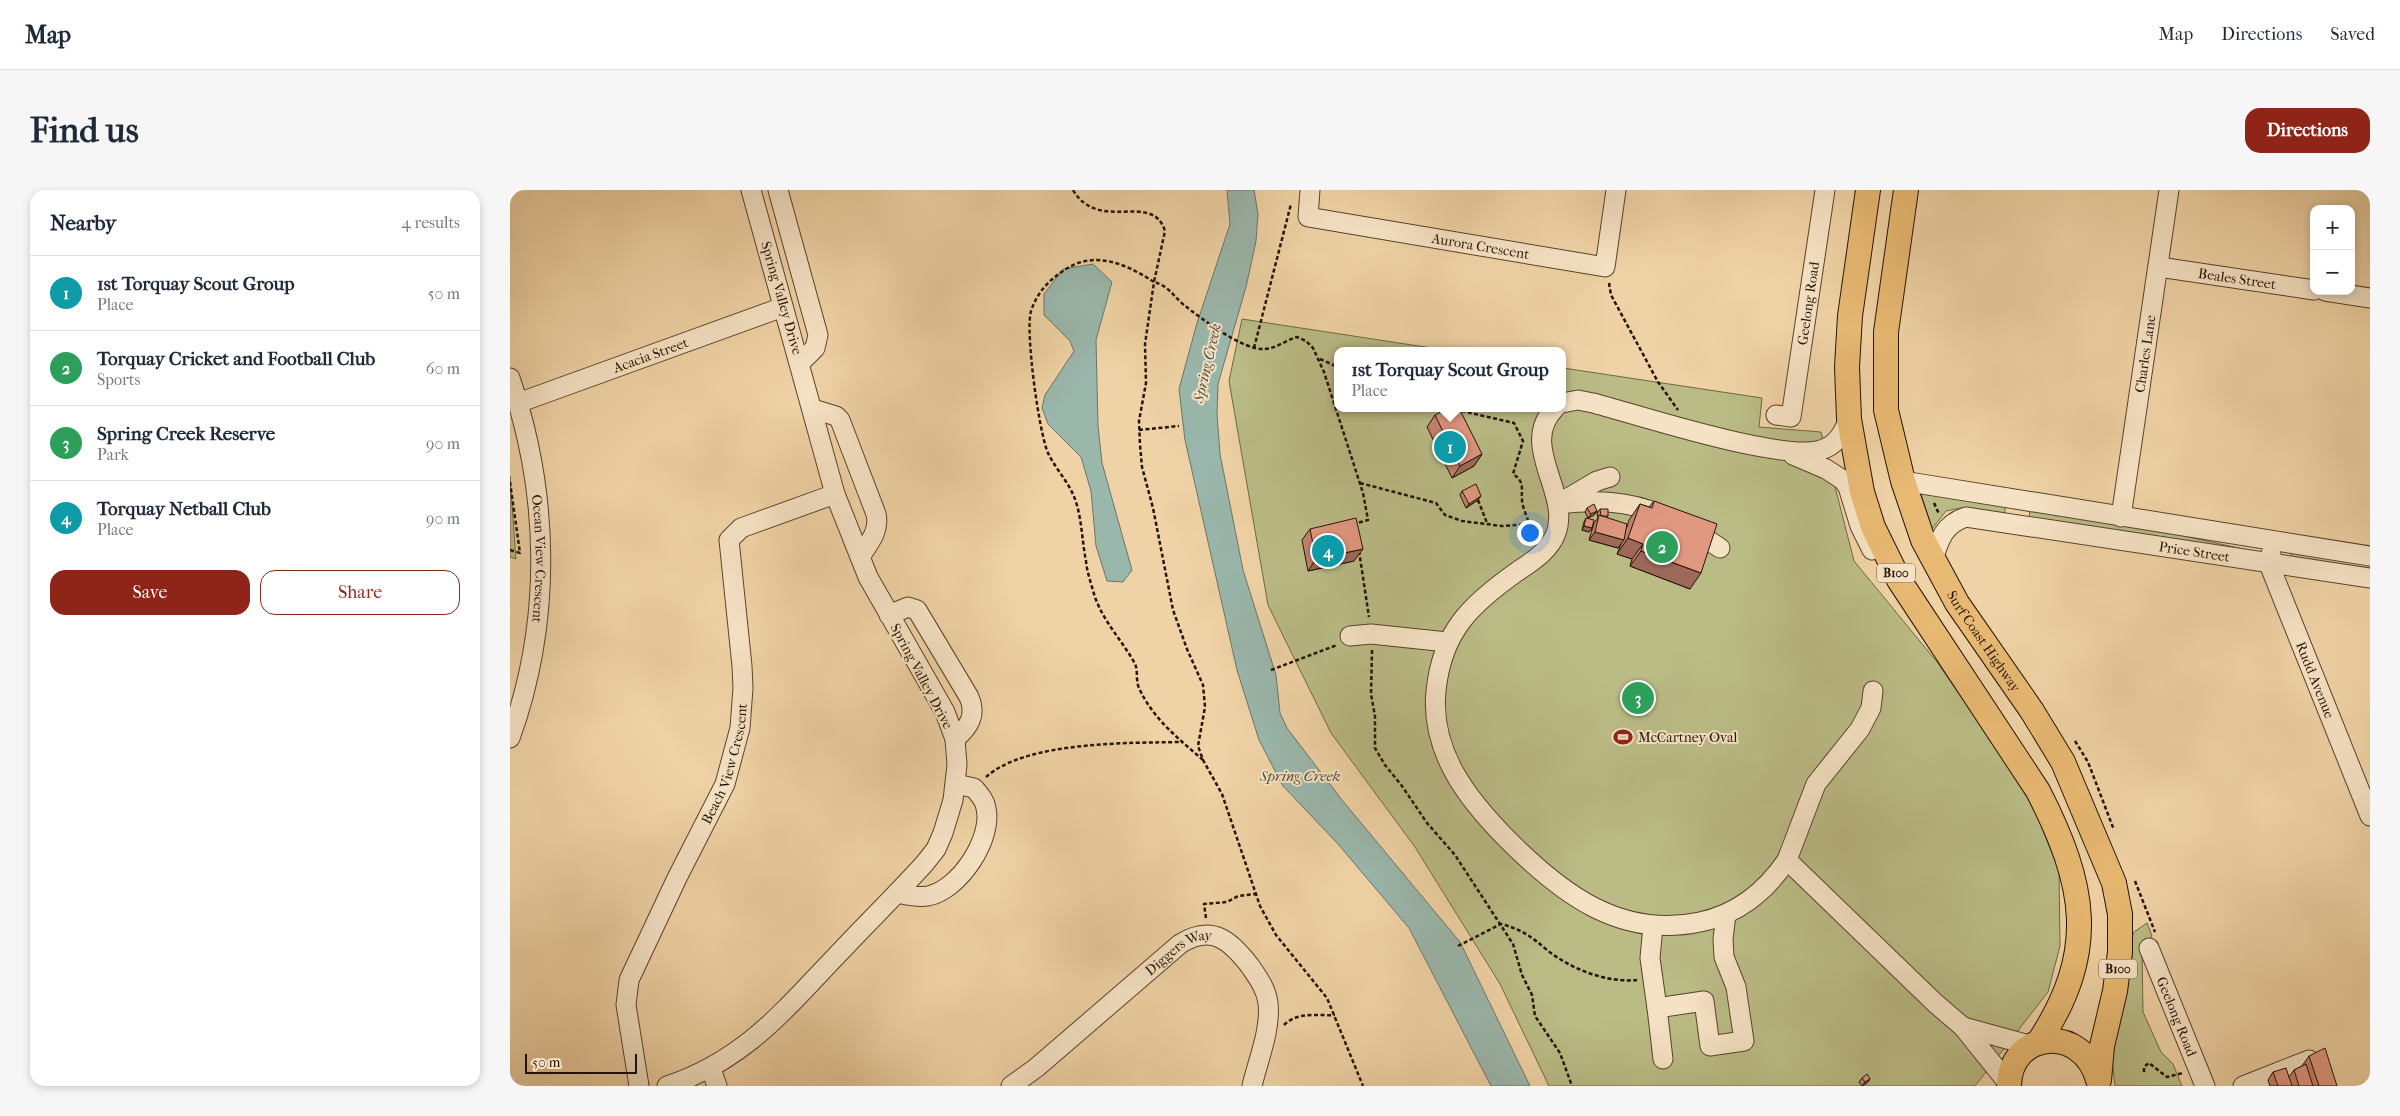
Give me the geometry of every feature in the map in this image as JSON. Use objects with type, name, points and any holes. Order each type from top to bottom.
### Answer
[{"type":"main road","name":"B100","points":[[1868,190],[1850,316],[1846,366],[1849,419],[1862,492],[1873,527],[1899,580],[2038,791],[2054,823],[2072,873],[2078,916],[2076,962],[2065,996],[2035,1044],[2016,1061],[2009,1085]]},
{"type":"main road","name":"Surf Coast Highway","points":[[1906,190],[1886,332],[1886,410],[1903,481],[1923,540],[1957,603],[2032,711],[2063,762],[2114,883],[2120,914],[2120,952],[2115,991],[2102,1046],[2099,1084]]},
{"type":"main road","name":"B100","points":[[2035,1044],[2051,1041],[2065,1042],[2077,1047],[2088,1056],[2095,1067],[2099,1084]]},
{"type":"street","name":"Spring Valley Drive","points":[[667,1086],[714,1077],[788,1007],[897,893],[936,849],[949,816],[965,786],[955,739],[945,712],[868,577],[835,494],[751,190]]},
{"type":"street","points":[[778,190],[818,335],[815,348],[800,363]]},
{"type":"street","name":"Aurora Crescent","points":[[1310,190],[1308,217],[1605,267]]},
{"type":"street","points":[[1605,267],[1616,190]]},
{"type":"street","name":"Geelong Road","points":[[1791,417],[1826,190]]},
{"type":"street","name":"Charles Lane","points":[[2122,517],[2169,190]]},
{"type":"street","name":"Beales Street","points":[[2159,268],[2310,289]]},
{"type":"street","points":[[2351,295],[2370,298]]},
{"type":"street","name":"Acacia Street","points":[[518,403],[784,307]]},
{"type":"street","name":"Ocean View Crescent","points":[[510,378],[518,403],[537,492],[540,520],[540,589],[532,660],[510,738]]},
{"type":"street","points":[[1566,402],[1578,400],[1593,403],[1753,446],[1808,452],[1825,449],[1841,436],[1849,419]]},
{"type":"street","points":[[812,409],[836,416],[840,420],[876,514],[877,521],[874,535],[860,557]]},
{"type":"street","points":[[1552,412],[1546,420],[1542,444],[1548,475],[1558,504],[1559,522],[1552,542],[1538,557],[1489,591],[1470,609],[1447,642],[1436,692],[1436,720],[1441,745],[1451,768],[1461,784],[1500,832],[1550,879],[1602,912],[1634,924],[1653,926],[1694,924],[1726,914],[1756,895],[1787,860],[1816,784],[1860,729],[1871,708],[1873,691]]},
{"type":"street","points":[[1780,450],[1816,464],[1843,480],[1848,487],[1860,526],[1879,564],[1899,580]]},
{"type":"street","points":[[1558,504],[1598,481],[1610,477]]},
{"type":"street","name":"Price Street","points":[[1903,481],[2370,556]]},
{"type":"street","name":"Beach View Crescent","points":[[639,1086],[626,1006],[629,980],[672,886],[725,784],[740,728],[743,688],[742,666],[729,540],[741,528],[835,494]]},
{"type":"street","points":[[1558,504],[1588,500],[1629,504],[1648,509],[1702,534],[1720,548]]},
{"type":"street","points":[[2018,500],[2018,524]]},
{"type":"street","name":"Price Street","points":[[1946,528],[1966,517],[2370,578]]},
{"type":"street","points":[[1933,560],[1939,540],[1946,528]]},
{"type":"street","name":"Rudd Avenue","points":[[2272,541],[2269,564],[2370,816]]},
{"type":"street","points":[[889,614],[908,607],[917,610],[969,697],[972,706],[970,722],[965,731],[955,739]]},
{"type":"street","points":[[1350,636],[1371,634],[1447,642]]},
{"type":"street","points":[[897,893],[928,896],[939,892],[963,873],[974,858],[986,826],[986,806],[965,786]]},
{"type":"street","points":[[1787,860],[1935,1004],[1963,1027],[2009,1085]]},
{"type":"street","points":[[1657,1008],[1704,1001],[1710,1046],[1744,1041],[1736,987],[1724,957],[1723,939],[1726,914]]},
{"type":"street","points":[[1653,926],[1650,958],[1663,1059]]},
{"type":"street","name":"Diggers Way","points":[[1012,1086],[1036,1068],[1180,944],[1189,938],[1208,935],[1227,940],[1236,948],[1262,982],[1268,1005],[1266,1026],[1252,1086]]},
{"type":"street","name":"Geelong Road","points":[[2152,942],[2205,1086]]},
{"type":"street","points":[[1963,1027],[2035,1044]]},
{"type":"street","points":[[2243,1086],[2309,1060]]},
{"type":"path","points":[[1073,190],[1082,202],[1092,208],[1104,212],[1148,211],[1156,215],[1163,224],[1164,240],[1154,282],[1144,344],[1146,383],[1139,430],[1142,467],[1173,610],[1203,685],[1205,707],[1198,746],[1203,760],[1222,794],[1256,894],[1276,934],[1327,998],[1363,1086]]},
{"type":"path","points":[[1254,348],[1291,202]]},
{"type":"path","points":[[1203,760],[1171,734],[1139,688],[1135,663],[1104,617],[1095,597],[1086,563],[1076,501],[1048,453],[1043,440],[1030,331],[1030,314],[1036,298],[1054,278],[1076,264],[1091,260],[1108,260],[1138,272],[1170,289],[1182,303],[1241,343],[1254,348],[1266,349],[1297,337],[1306,341],[1313,348],[1318,359],[1334,406]]},
{"type":"path","points":[[1605,267],[1616,303],[1658,382],[1692,430]]},
{"type":"path","points":[[1318,359],[1334,365]]},
{"type":"path","points":[[1336,412],[1360,483],[1368,520],[1354,524],[1356,532]]},
{"type":"path","points":[[1360,483],[1436,503],[1445,516],[1462,522],[1502,526],[1529,524],[1522,500],[1524,489],[1519,478],[1513,474],[1523,441],[1514,423],[1464,412]]},
{"type":"path","points":[[1139,430],[1179,426]]},
{"type":"path","points":[[510,482],[520,553],[510,550]]},
{"type":"path","points":[[1927,485],[1946,528]]},
{"type":"path","points":[[1478,500],[1488,524]]},
{"type":"path","points":[[1359,548],[1373,656],[1371,694],[1375,716],[1375,748],[1427,823],[1455,855],[1513,944],[1522,975],[1532,995],[1535,1016],[1560,1053],[1572,1086]]},
{"type":"path","points":[[1271,670],[1329,649],[1350,636]]},
{"type":"path","points":[[2074,740],[2088,762],[2115,833]]},
{"type":"path","points":[[965,786],[994,770],[1048,750],[1105,744],[1183,742]]},
{"type":"path","points":[[2132,876],[2152,942]]},
{"type":"path","points":[[1208,935],[1204,904],[1226,902],[1238,896],[1256,894]]},
{"type":"path","points":[[1458,946],[1501,924],[1527,933],[1548,950],[1596,976],[1618,981],[1643,979]]},
{"type":"path","points":[[1266,1026],[1283,1026],[1290,1018],[1306,1015],[1335,1014]]},
{"type":"path","points":[[2144,1072],[2144,1067],[2149,1063],[2164,1076],[2170,1078],[2198,1068]]},
{"type":"green space","points":[[1242,319],[1425,347],[1334,347],[1334,412],[1566,412],[1566,368],[1762,398],[1759,427],[1821,432],[1854,561],[1937,662],[2029,795],[2059,871],[2060,946],[2048,992],[1975,1086],[1549,1086],[1500,984],[1415,847],[1331,733],[1268,605],[1229,381]]},
{"type":"green space","points":[[510,476],[516,559],[510,557]]},
{"type":"green space","points":[[1921,494],[2006,505],[2004,515],[1961,508],[1946,511],[1932,529]]},
{"type":"green space","points":[[2030,508],[2161,531],[2257,552],[2029,520]]},
{"type":"green space","points":[[2291,552],[2370,564],[2370,572],[2291,560]]},
{"type":"green space","points":[[2147,923],[2152,936],[2142,951],[2143,1012],[2161,1052],[2173,1064],[2182,1086],[2115,1086],[2112,1060],[2131,939],[2134,932]]},
{"type":"water","name":"Spring Creek","points":[[1227,190],[1254,190],[1258,214],[1256,241],[1246,287],[1218,384],[1217,414],[1220,454],[1243,570],[1276,675],[1280,713],[1287,728],[1342,800],[1460,942],[1530,1086],[1491,1086],[1409,928],[1338,844],[1283,786],[1259,740],[1237,670],[1185,440],[1179,389],[1197,323],[1230,224]]},
{"type":"water","points":[[1093,264],[1112,282],[1096,340],[1098,426],[1102,463],[1132,570],[1123,582],[1107,581],[1096,546],[1091,491],[1081,457],[1048,424],[1042,408],[1045,395],[1074,351],[1070,341],[1044,315],[1044,294],[1063,269]]},
{"type":"building","points":[[1441,412],[1461,412],[1482,454],[1460,466],[1435,415]]},
{"type":"building","points":[[1476,484],[1481,496],[1469,504],[1462,491]]},
{"type":"building","points":[[1654,501],[1717,524],[1701,573],[1641,551],[1643,544],[1628,538],[1640,504],[1652,508]]},
{"type":"building","points":[[1594,504],[1597,511],[1591,514],[1587,508]]},
{"type":"building","points":[[1600,509],[1608,509],[1608,516],[1601,516]]},
{"type":"building","points":[[1599,515],[1627,524],[1624,540],[1595,532]]},
{"type":"building","points":[[1356,518],[1363,549],[1316,559],[1310,529]]},
{"type":"building","points":[[1586,518],[1594,520],[1592,528],[1584,526]]},
{"type":"building","points":[[2325,1048],[2337,1086],[2319,1086],[2309,1056]]},
{"type":"building","points":[[2306,1064],[2313,1086],[2299,1086],[2294,1070]]},
{"type":"building","points":[[2286,1068],[2292,1086],[2278,1086],[2273,1072]]},
{"type":"building","points":[[1867,1074],[1870,1079],[1865,1082],[1862,1078]]},
{"type":"place","name":"1st Torquay Scout Group","points":[[1450,447]]},
{"type":"place","name":"Torquay Cricket and Football Club","points":[[1662,547]]},
{"type":"place","name":"Torquay Netball Club","points":[[1328,551]]},
{"type":"place","name":"Spring Creek Reserve","points":[[1638,698]]},
{"type":"place","name":"McCartney Oval","points":[[1623,737]]}]
